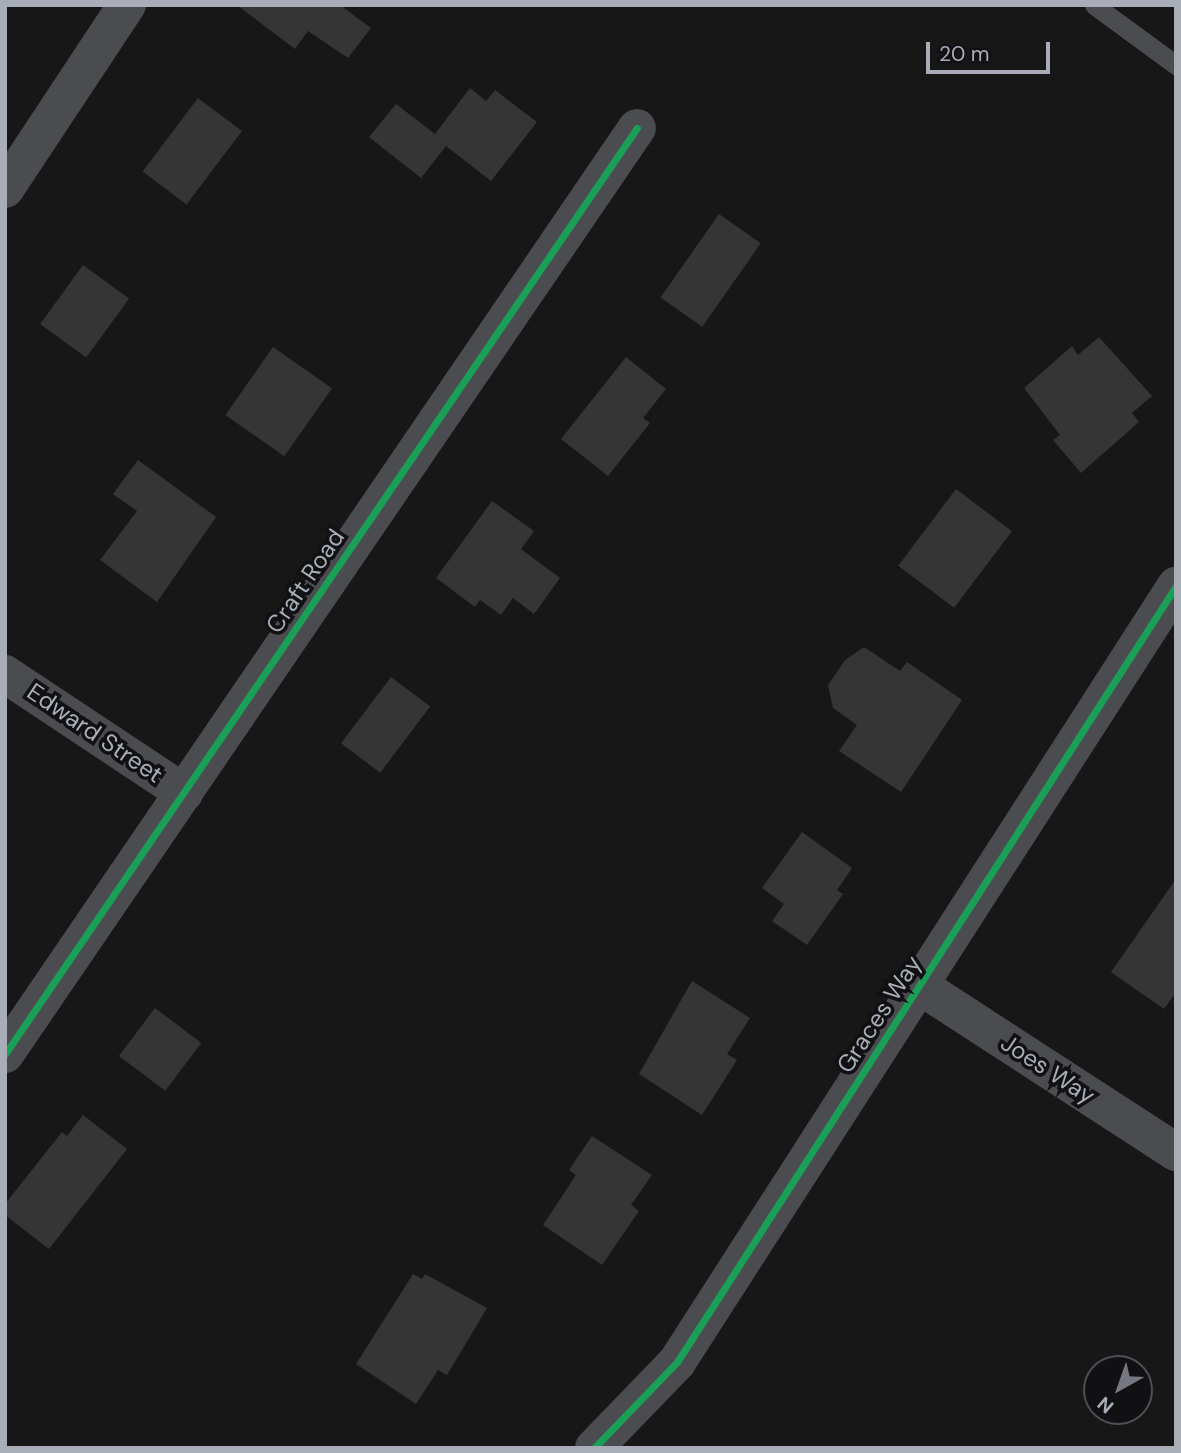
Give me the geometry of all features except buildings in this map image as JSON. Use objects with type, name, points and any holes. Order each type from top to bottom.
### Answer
[{"type":"street","points":[[5,189],[127,5]]},
{"type":"street","name":"Craft Road","points":[[5,1054],[637,128]]},
{"type":"street","name":"Graces Way","points":[[594,1448],[677,1362],[1176,586]]},
{"type":"street","name":"Edward Street","points":[[5,674],[184,793]]},
{"type":"street","name":"Joes Way","points":[[920,986],[1176,1152]]},
{"type":"lane","points":[[1094,5],[1176,65]]},
{"type":"cycle path","points":[[5,1054],[637,128]]},
{"type":"cycle path","points":[[594,1448],[677,1362],[1176,586]]}]
